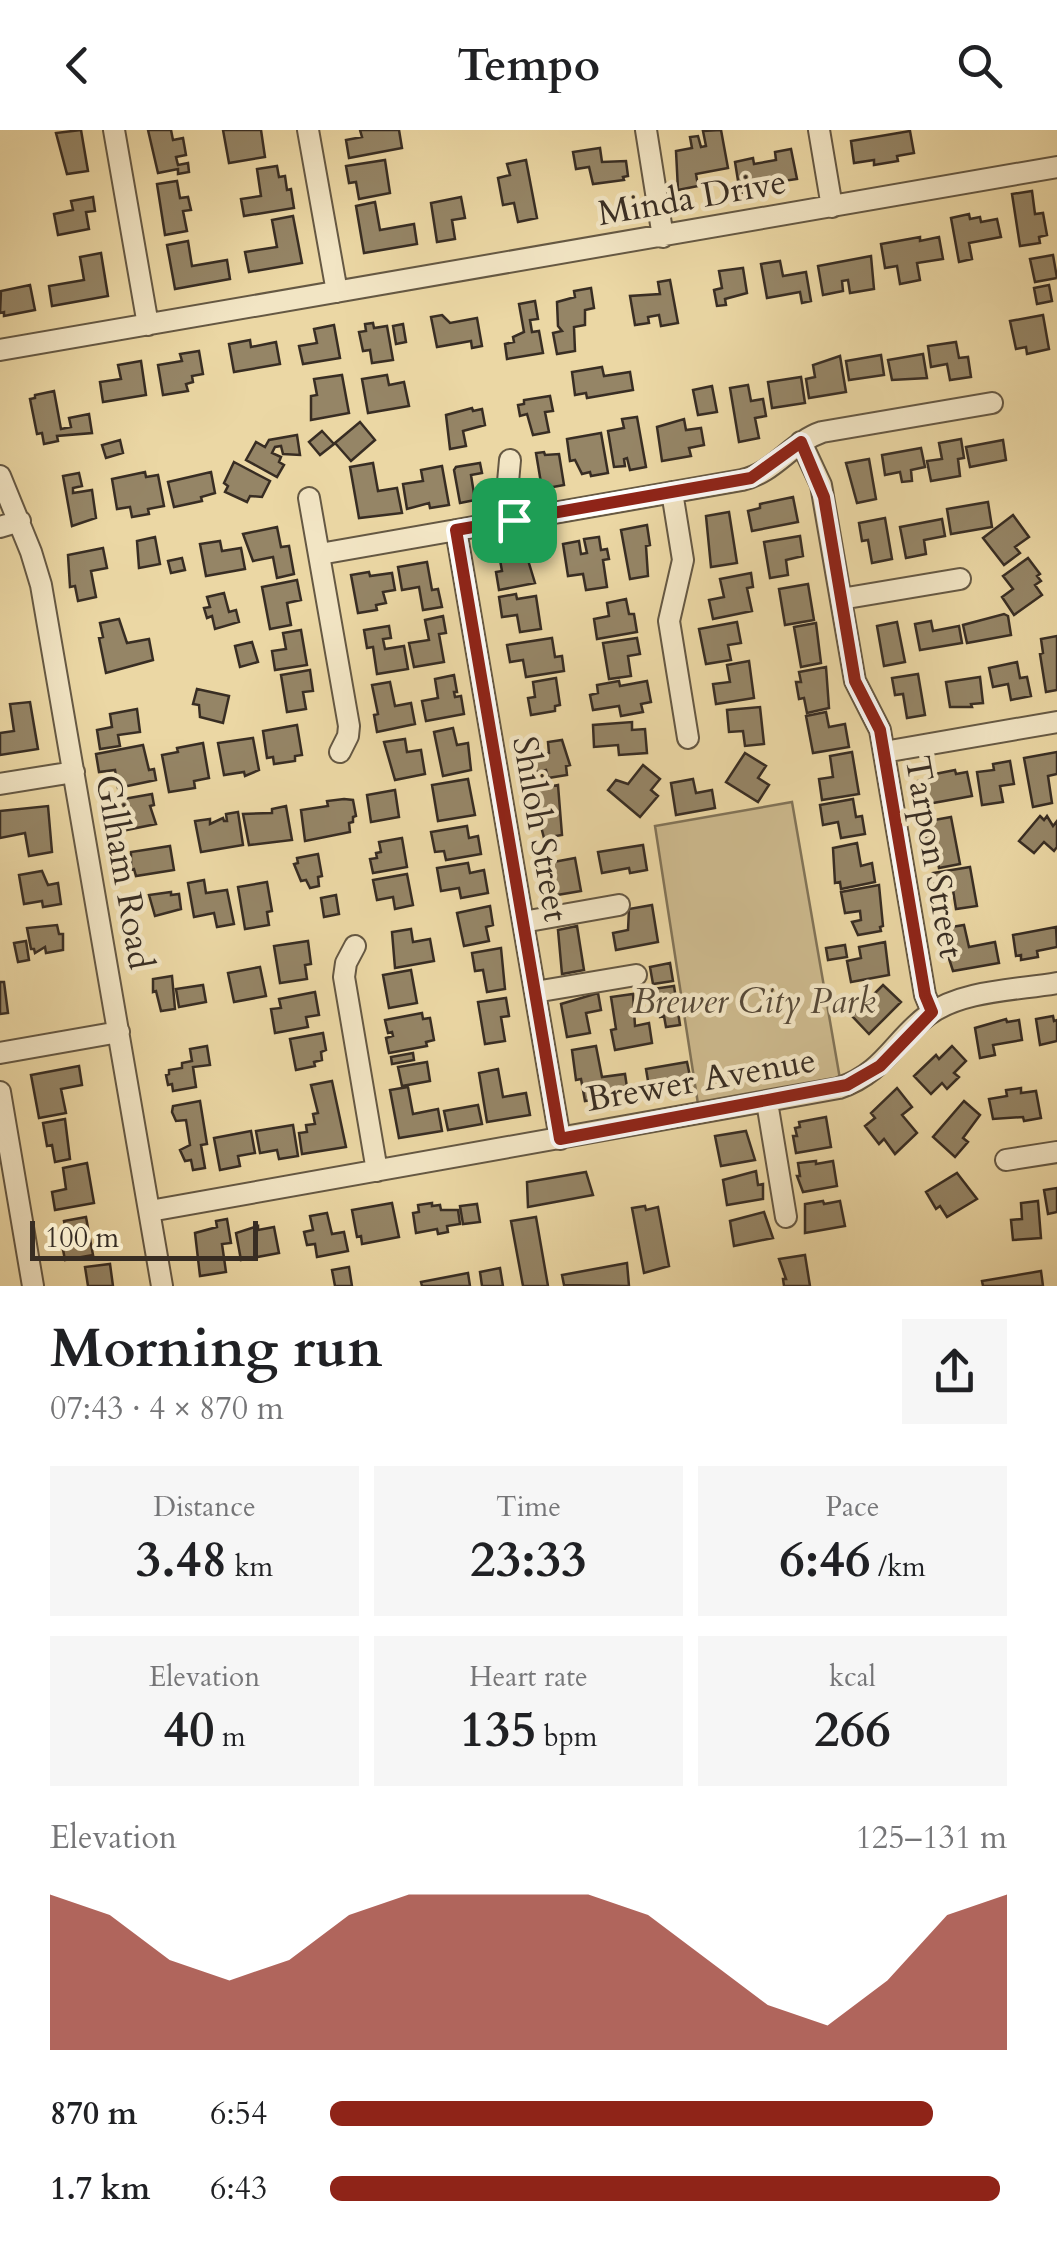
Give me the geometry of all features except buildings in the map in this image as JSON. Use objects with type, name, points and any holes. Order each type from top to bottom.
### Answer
[{"type":"street","points":[[114,130],[148,325]]},
{"type":"street","points":[[308,130],[338,292]]},
{"type":"street","points":[[646,130],[664,237]]},
{"type":"street","points":[[819,130],[832,207]]},
{"type":"street","name":"Minda Drive","points":[[0,350],[1057,168]]},
{"type":"street","points":[[320,554],[751,478],[801,442],[834,430],[992,403]]},
{"type":"street","name":"Tarpon Street","points":[[801,442],[821,485],[855,681],[878,722],[925,995],[932,1012]]},
{"type":"street","points":[[510,460],[508,482],[514,520]]},
{"type":"street","name":"Gilham Road","points":[[0,476],[10,524],[41,585],[162,1286]]},
{"type":"street","points":[[672,492],[684,560],[669,621],[688,738]]},
{"type":"street","points":[[309,498],[349,726],[340,752]]},
{"type":"street","name":"Shiloh Street","points":[[456,530],[560,1139]]},
{"type":"street","points":[[842,599],[960,579]]},
{"type":"street","points":[[884,752],[1057,722]]},
{"type":"street","points":[[0,784],[74,772]]},
{"type":"street","points":[[523,922],[619,906]]},
{"type":"street","points":[[355,946],[346,962],[344,977],[377,1171]]},
{"type":"street","points":[[535,992],[636,974]]},
{"type":"street","name":"Brewer Avenue","points":[[150,1211],[839,1088],[865,1077],[932,1012],[962,1000],[1057,982]]},
{"type":"street","points":[[0,1052],[119,1032]]},
{"type":"street","points":[[0,1092],[33,1286]]},
{"type":"street","points":[[767,1102],[786,1217]]},
{"type":"street","points":[[1006,1160],[1057,1152]]},
{"type":"street","points":[[0,1227],[22,1224]]},
{"type":"green space","name":"Brewer City Park","points":[[792,802],[840,1079],[698,1104],[655,826]]},
{"type":"route","points":[[801,442],[824,497],[855,681],[880,730],[925,995],[932,1012],[865,1077],[839,1088],[560,1139],[456,530],[514,520],[751,478],[801,442]]}]
